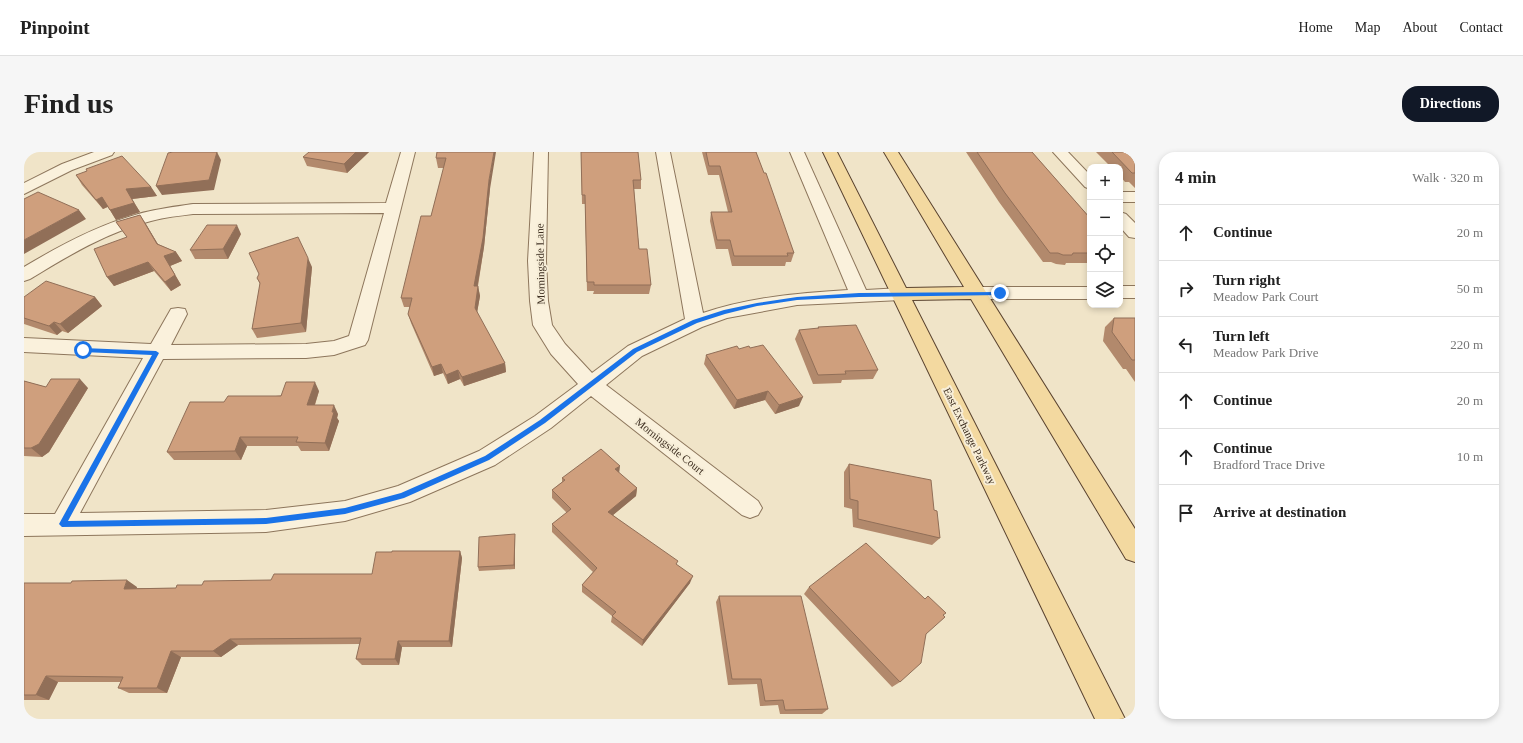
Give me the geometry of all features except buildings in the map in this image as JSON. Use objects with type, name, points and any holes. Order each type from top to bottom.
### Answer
[{"type":"main road","name":"East Exchange Parkway","points":[[830,152],[1110,719]]},
{"type":"main road","points":[[891,152],[1135,551]]},
{"type":"main road","points":[[900,294],[976,293]]},
{"type":"street","points":[[24,189],[67,167],[106,152]]},
{"type":"street","points":[[24,345],[83,350],[156,353],[321,350],[347,346],[358,340],[408,152]]},
{"type":"street","name":"Morningside Lane","points":[[542,152],[537,261],[539,301],[543,325],[558,349],[590,384]]},
{"type":"street","points":[[663,152],[695,322]]},
{"type":"street","points":[[797,152],[859,295]]},
{"type":"street","points":[[1060,152],[1087,181]]},
{"type":"street","points":[[1123,197],[1135,197]]},
{"type":"street","points":[[24,275],[58,254],[101,232],[134,220],[193,208],[393,208]]},
{"type":"street","points":[[1123,220],[1135,233]]},
{"type":"street","points":[[976,293],[1087,292]]},
{"type":"street","points":[[1123,292],[1135,292]]},
{"type":"street","points":[[24,525],[266,521],[345,511],[402,495],[487,458],[543,422],[590,384],[635,351],[695,322],[724,312],[797,298],[900,294]]},
{"type":"street","points":[[62,524],[178,314]]},
{"type":"street","name":"Morningside Court","points":[[590,384],[750,508]]},
{"type":"route","points":[[83,350],[156,353],[62,524],[266,521],[345,511],[402,495],[487,458],[543,422],[590,384],[635,351],[695,322],[724,312],[797,298],[859,295],[1000,293]]}]
